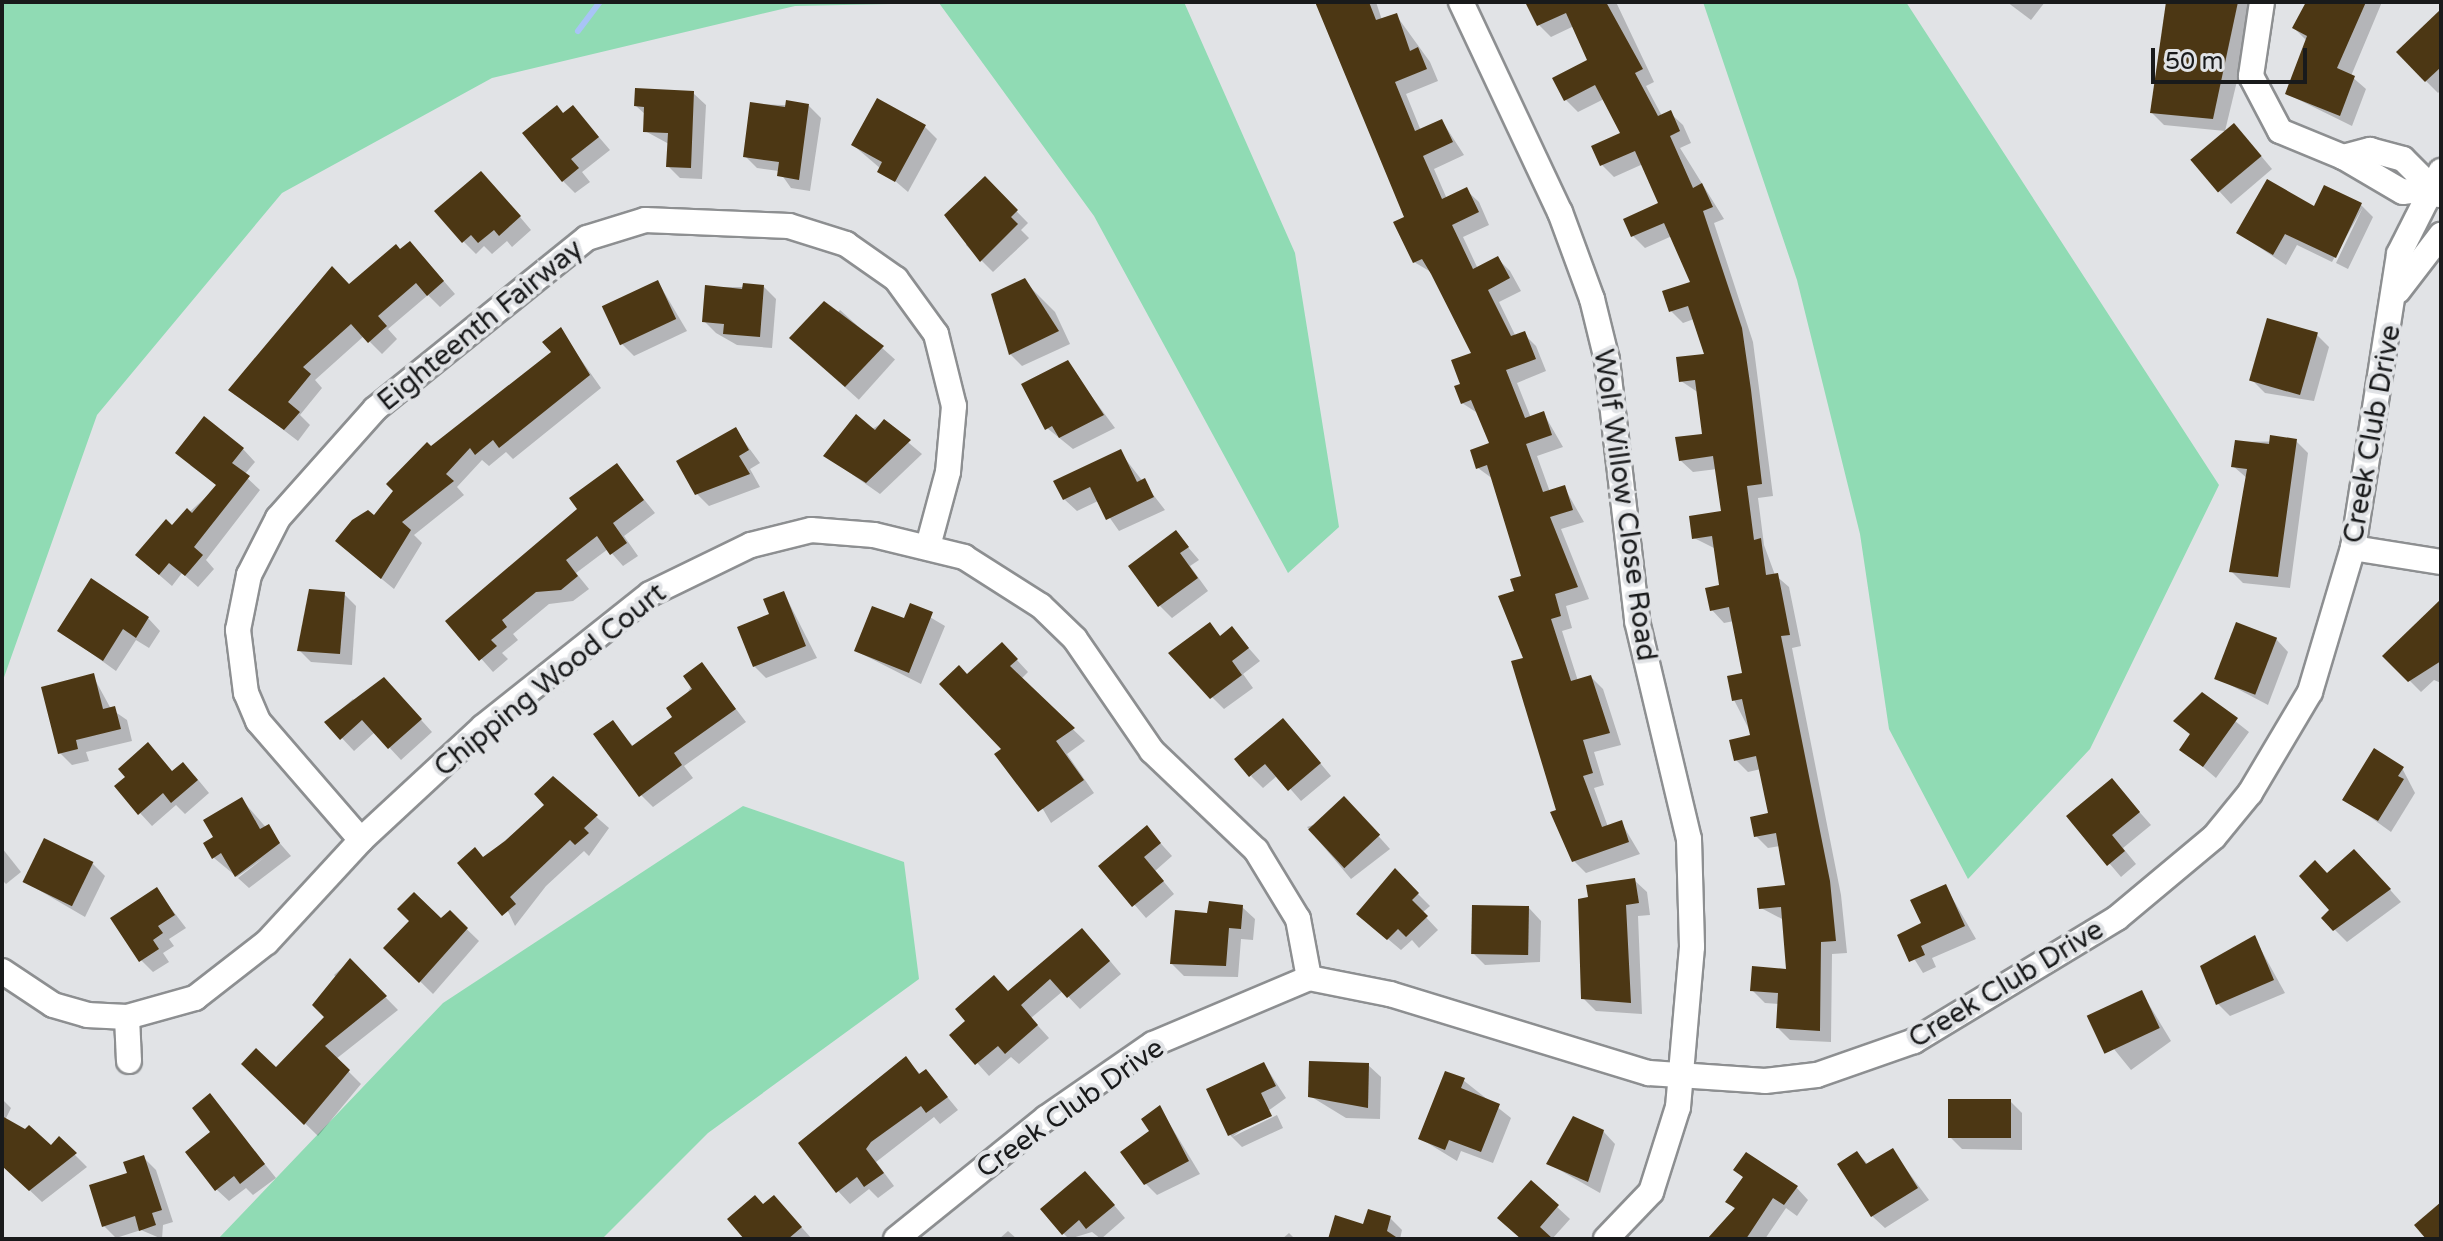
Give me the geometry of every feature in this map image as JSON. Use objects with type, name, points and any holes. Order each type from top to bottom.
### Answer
[{"type":"street","name":"Wolf Willow Close Road","points":[[1461,2],[1560,212],[1607,360],[1637,621],[1692,872],[1678,1107],[1651,1192],[1606,1239]]},
{"type":"street","points":[[2262,2],[2251,59],[2262,107],[2292,140],[2343,157],[2370,150],[2403,159],[2437,185]]},
{"type":"street","name":"Creek Club Drive","points":[[896,1239],[1046,1118],[1153,1044],[1309,978],[1390,994],[1679,1079],[1765,1081],[1867,1060],[1958,1017],[2148,896],[2214,837],[2279,749],[2324,657],[2353,548],[2398,291],[2399,254],[2437,185]]},
{"type":"street","name":"Eighteenth Fairway","points":[[361,840],[276,748],[252,707],[238,630],[249,575],[278,518],[375,409],[587,238],[645,220],[789,226],[846,244],[896,279],[936,334],[954,406],[948,472],[928,546]]},
{"type":"street","name":"Creek Club Drive","points":[[2398,291],[2441,235]]},
{"type":"street","name":"Chipping Wood Court","points":[[2,971],[53,1005],[127,1017],[195,998],[267,942],[361,840],[483,727],[694,568],[811,530],[928,546],[1000,575],[1075,639],[1152,751],[1274,876],[1298,919],[1309,978]]},
{"type":"street","points":[[2353,548],[2441,562]]},
{"type":"street","points":[[127,1017],[129,1061]]},
{"type":"green space","points":[[2,2],[1184,2],[1295,253],[1339,527],[1288,573],[1094,216],[939,3],[795,6],[492,78],[282,193],[97,415],[2,683]]},
{"type":"green space","points":[[1703,2],[1906,2],[2219,485],[2090,749],[1968,879],[1889,729],[1860,534],[1797,280]]},
{"type":"green space","points":[[743,806],[904,862],[919,979],[708,1133],[602,1239],[218,1239],[443,1003]]},
{"type":"building","points":[[1315,2],[1369,2],[1376,20],[1397,13],[1410,51],[1418,47],[1427,69],[1395,82],[1415,131],[1442,119],[1453,142],[1423,156],[1442,199],[1467,187],[1479,212],[1452,225],[1473,269],[1498,256],[1510,278],[1488,290],[1511,336],[1525,331],[1536,359],[1506,370],[1525,418],[1544,411],[1552,435],[1526,444],[1543,492],[1565,485],[1573,510],[1550,517],[1578,587],[1555,594],[1561,616],[1551,619],[1571,681],[1591,675],[1610,733],[1583,740],[1593,773],[1583,776],[1602,827],[1622,820],[1629,842],[1572,862],[1550,812],[1556,810],[1511,661],[1523,658],[1498,596],[1514,591],[1510,579],[1521,576],[1487,465],[1476,469],[1470,450],[1489,443],[1471,400],[1461,404],[1454,386],[1460,384],[1451,360],[1471,353],[1431,274],[1422,259],[1413,263],[1393,222],[1404,217]]},
{"type":"building","points":[[1525,2],[1606,2],[1643,69],[1635,73],[1658,116],[1671,110],[1680,131],[1670,136],[1693,188],[1702,183],[1713,207],[1703,211],[1742,328],[1751,390],[1762,484],[1747,486],[1754,540],[1761,538],[1766,575],[1778,573],[1790,635],[1781,636],[1830,881],[1836,941],[1821,942],[1820,1031],[1776,1028],[1778,993],[1750,991],[1752,966],[1786,969],[1781,907],[1759,909],[1757,888],[1785,885],[1776,833],[1754,837],[1750,817],[1768,813],[1756,756],[1734,761],[1729,740],[1750,735],[1742,699],[1732,701],[1727,676],[1742,673],[1729,607],[1710,611],[1705,588],[1719,585],[1712,536],[1692,539],[1689,516],[1721,511],[1713,456],[1679,461],[1675,437],[1702,434],[1695,380],[1679,382],[1676,357],[1704,354],[1688,306],[1669,312],[1662,291],[1690,282],[1664,223],[1631,237],[1623,219],[1658,203],[1635,151],[1600,166],[1591,146],[1620,133],[1595,85],[1564,101],[1552,78],[1587,60],[1566,13],[1537,26]]},
{"type":"building","points":[[2166,2],[2238,2],[2213,119],[2150,113]]},
{"type":"building","points":[[2306,2],[2366,2],[2337,68],[2355,76],[2340,116],[2285,94],[2307,36],[2292,28]]},
{"type":"building","points":[[2441,9],[2441,67],[2425,82],[2396,52]]},
{"type":"building","points":[[635,88],[694,91],[691,168],[666,167],[668,133],[643,132],[644,107],[634,106]]},
{"type":"building","points":[[877,98],[926,125],[895,182],[877,172],[882,162],[851,145]]},
{"type":"building","points":[[786,100],[809,104],[799,180],[777,176],[779,162],[743,157],[750,102],[785,107]]},
{"type":"building","points":[[557,105],[563,113],[573,105],[599,137],[571,159],[579,168],[562,182],[522,133]]},
{"type":"building","points":[[2234,123],[2262,156],[2218,193],[2190,160]]},
{"type":"building","points":[[481,171],[521,216],[499,236],[494,230],[478,243],[471,235],[462,243],[434,211]]},
{"type":"building","points":[[985,176],[1018,210],[1011,217],[1018,224],[980,262],[944,215]]},
{"type":"building","points":[[2267,179],[2314,206],[2324,185],[2362,203],[2336,258],[2285,234],[2273,255],[2236,233]]},
{"type":"building","points":[[410,241],[444,281],[427,296],[416,283],[378,316],[387,326],[368,343],[351,324],[303,367],[311,374],[288,402],[300,412],[284,430],[228,390],[332,266],[349,284],[396,244],[400,249]]},
{"type":"building","points":[[1025,278],[1059,331],[1009,355],[991,294]]},
{"type":"building","points":[[658,280],[676,319],[620,345],[602,306]]},
{"type":"building","points":[[743,283],[764,285],[760,337],[723,334],[724,324],[702,322],[705,285],[742,289]]},
{"type":"building","points":[[824,301],[884,346],[845,387],[789,338]]},
{"type":"building","points":[[2267,318],[2318,333],[2300,395],[2249,380]]},
{"type":"building","points":[[561,327],[590,375],[499,448],[493,440],[475,455],[470,448],[446,474],[454,481],[402,522],[411,530],[381,579],[335,541],[352,520],[368,510],[374,515],[393,491],[386,484],[427,442],[431,446],[551,352],[542,342]]},
{"type":"building","points":[[1068,360],[1104,415],[1059,438],[1052,426],[1045,430],[1021,384]]},
{"type":"building","points":[[856,414],[875,430],[884,419],[911,440],[866,483],[823,456]]},
{"type":"building","points":[[204,416],[244,448],[232,463],[250,476],[194,547],[203,555],[185,576],[169,563],[159,575],[135,555],[166,519],[172,525],[187,508],[192,513],[216,485],[175,453]]},
{"type":"building","points":[[736,427],[749,450],[739,456],[750,474],[695,495],[676,461]]},
{"type":"building","points":[[2270,435],[2297,439],[2278,577],[2229,572],[2247,469],[2231,467],[2235,440],[2269,444]]},
{"type":"building","points":[[1121,449],[1137,482],[1145,478],[1154,497],[1106,520],[1090,487],[1063,500],[1053,481]]},
{"type":"building","points":[[617,463],[644,500],[613,523],[627,543],[610,555],[597,536],[566,560],[578,576],[561,590],[536,592],[502,620],[507,627],[491,640],[497,646],[479,661],[445,621],[577,509],[569,498]]},
{"type":"building","points":[[1176,530],[1189,547],[1180,553],[1198,578],[1158,607],[1128,566]]},
{"type":"building","points":[[91,578],[149,617],[136,638],[123,629],[103,661],[57,631]]},
{"type":"building","points":[[309,589],[345,592],[340,654],[297,651]]},
{"type":"building","points":[[784,591],[806,646],[753,667],[737,627],[769,614],[763,599]]},
{"type":"building","points":[[2441,599],[2441,661],[2408,682],[2382,656]]},
{"type":"building","points":[[910,603],[933,612],[909,673],[854,651],[872,606],[904,618]]},
{"type":"building","points":[[1210,622],[1220,636],[1232,626],[1249,648],[1232,661],[1242,675],[1210,699],[1168,653]]},
{"type":"building","points":[[2236,622],[2277,638],[2255,695],[2214,679]]},
{"type":"building","points":[[1002,642],[1018,659],[1010,666],[1075,728],[1056,741],[1084,780],[1038,812],[994,754],[1001,749],[939,684],[959,665],[967,674]]},
{"type":"building","points":[[702,662],[736,709],[674,753],[682,765],[639,797],[593,734],[613,720],[632,746],[672,717],[666,708],[692,689],[683,676]]},
{"type":"building","points":[[94,673],[103,709],[115,706],[121,729],[76,740],[78,749],[58,754],[41,687]]},
{"type":"building","points":[[384,677],[422,719],[388,749],[362,720],[340,740],[324,722]]},
{"type":"building","points":[[2202,692],[2238,718],[2203,767],[2179,750],[2190,734],[2173,721]]},
{"type":"building","points":[[1283,718],[1321,763],[1288,791],[1265,764],[1249,777],[1234,759]]},
{"type":"building","points":[[148,742],[172,771],[183,762],[198,780],[171,803],[163,793],[138,815],[114,786],[125,777],[118,769]]},
{"type":"building","points":[[2374,748],[2404,767],[2398,776],[2404,779],[2378,821],[2342,800]]},
{"type":"building","points":[[553,776],[598,815],[584,828],[589,833],[575,845],[570,840],[510,897],[516,904],[502,916],[457,863],[475,847],[483,857],[505,841],[544,805],[534,794]]},
{"type":"building","points":[[2112,778],[2140,812],[2112,835],[2125,851],[2107,866],[2066,816]]},
{"type":"building","points":[[1344,796],[1380,835],[1344,868],[1308,829]]},
{"type":"building","points":[[242,797],[260,829],[269,824],[280,843],[235,877],[221,853],[212,859],[203,843],[213,837],[203,820]]},
{"type":"building","points":[[1147,825],[1161,843],[1144,857],[1164,881],[1132,907],[1098,866]]},
{"type":"building","points":[[44,838],[93,862],[72,906],[23,882]]},
{"type":"building","points":[[2354,849],[2391,889],[2333,931],[2321,918],[2329,910],[2299,876],[2315,860],[2327,873]]},
{"type":"building","points":[[1395,868],[1419,893],[1412,900],[1428,916],[1406,937],[1398,929],[1387,940],[1356,914]]},
{"type":"building","points":[[1635,878],[1639,903],[1626,905],[1631,1003],[1581,999],[1578,899],[1588,897],[1586,885]]},
{"type":"building","points":[[1946,884],[1965,926],[1921,946],[1925,955],[1909,962],[1897,935],[1921,923],[1910,900]]},
{"type":"building","points":[[157,887],[175,915],[158,926],[163,933],[153,940],[159,949],[139,962],[110,918]]},
{"type":"building","points":[[414,892],[441,918],[450,910],[468,928],[419,983],[383,948],[409,921],[397,909]]},
{"type":"building","points":[[1209,901],[1243,905],[1241,929],[1229,928],[1226,966],[1170,964],[1175,910],[1207,913]]},
{"type":"building","points":[[1472,905],[1529,906],[1528,955],[1471,954]]},
{"type":"building","points":[[1082,928],[1110,961],[1067,998],[1050,979],[1021,1005],[1038,1025],[1005,1054],[998,1046],[975,1065],[949,1035],[965,1021],[955,1009],[994,975],[1008,991]]},
{"type":"building","points":[[2255,935],[2274,980],[2216,1005],[2200,966]]},
{"type":"building","points":[[350,958],[387,996],[325,1046],[350,1070],[304,1125],[241,1064],[256,1048],[276,1067],[324,1017],[312,1005]]},
{"type":"building","points":[[2142,990],[2160,1028],[2104,1054],[2087,1016]]},
{"type":"building","points":[[906,1056],[919,1074],[926,1069],[948,1097],[926,1113],[921,1106],[871,1142],[866,1149],[884,1173],[864,1187],[857,1177],[836,1193],[798,1143]]},
{"type":"building","points":[[1309,1061],[1369,1063],[1368,1108],[1308,1097]]},
{"type":"building","points":[[1264,1062],[1276,1086],[1261,1093],[1272,1116],[1228,1136],[1206,1089]]},
{"type":"building","points":[[1445,1071],[1465,1078],[1461,1088],[1500,1104],[1481,1152],[1449,1140],[1445,1150],[1418,1139]]},
{"type":"building","points":[[210,1093],[265,1164],[240,1184],[234,1176],[215,1191],[185,1152],[210,1132],[192,1108]]},
{"type":"building","points":[[1948,1099],[2011,1099],[2011,1138],[1948,1138]]},
{"type":"building","points":[[1160,1105],[1189,1161],[1144,1185],[1120,1152],[1149,1131],[1141,1119]]},
{"type":"building","points":[[2,1116],[25,1129],[29,1125],[51,1145],[59,1136],[77,1153],[29,1191],[2,1166]]},
{"type":"building","points":[[1573,1116],[1604,1130],[1588,1182],[1546,1164]]},
{"type":"building","points":[[1893,1148],[1918,1188],[1871,1217],[1837,1164],[1857,1151],[1866,1164]]},
{"type":"building","points":[[1746,1152],[1798,1186],[1784,1205],[1773,1198],[1746,1239],[1707,1239],[1735,1208],[1725,1202],[1743,1177],[1733,1170]]},
{"type":"building","points":[[144,1155],[162,1210],[152,1213],[156,1225],[139,1231],[135,1216],[102,1227],[89,1185],[127,1173],[123,1162]]},
{"type":"building","points":[[1085,1171],[1115,1205],[1086,1229],[1079,1220],[1062,1235],[1040,1209]]},
{"type":"building","points":[[1531,1180],[1559,1205],[1540,1227],[1553,1239],[1521,1239],[1497,1218]]},
{"type":"building","points":[[755,1195],[763,1204],[774,1195],[802,1227],[788,1239],[744,1239],[727,1219]]},
{"type":"building","points":[[2441,1202],[2441,1239],[2426,1239],[2414,1225]]},
{"type":"building","points":[[1368,1209],[1391,1216],[1387,1231],[1399,1239],[1328,1239],[1335,1215],[1363,1224]]},
{"type":"waterway","points":[[578,31],[600,2]]}]
